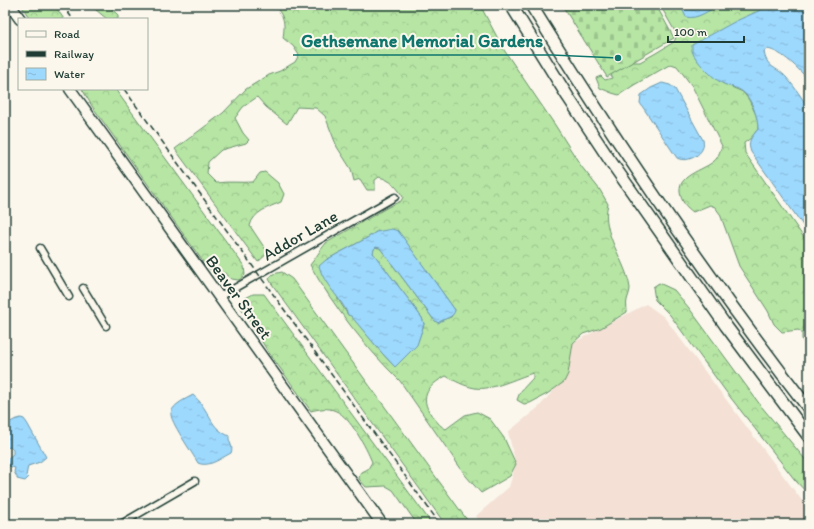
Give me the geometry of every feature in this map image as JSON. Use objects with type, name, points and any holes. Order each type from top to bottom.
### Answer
[{"type":"highway","points":[[511,5],[568,97],[609,159],[722,319],[809,437]]},
{"type":"highway","points":[[531,5],[574,74],[640,173],[707,270],[809,409]]},
{"type":"main road","points":[[10,5],[19,18]]},
{"type":"main road","name":"Beaver Street","points":[[71,90],[382,524]]},
{"type":"street","name":"Addor Lane","points":[[219,297],[395,197]]},
{"type":"street","points":[[40,248],[69,296]]},
{"type":"street","points":[[83,288],[106,326]]},
{"type":"street","points":[[120,524],[195,481]]},
{"type":"shaded area","points":[[646,304],[664,317],[809,510],[809,524],[481,524],[476,516],[509,487],[516,464],[508,432],[539,407],[568,374],[573,343]]},
{"type":"green space","points":[[21,5],[54,5],[63,18],[29,18]]},
{"type":"green space","points":[[90,5],[112,5],[112,9],[118,15],[118,18],[106,18]]},
{"type":"green space","points":[[274,5],[480,5],[504,50],[581,166],[600,190],[608,204],[606,215],[610,236],[624,267],[630,288],[627,302],[627,312],[601,328],[583,334],[573,343],[568,374],[564,382],[547,394],[530,403],[524,404],[517,400],[520,392],[533,378],[533,373],[489,388],[475,388],[467,386],[446,376],[433,384],[426,394],[426,405],[429,411],[444,428],[446,429],[465,415],[477,412],[490,419],[504,438],[516,464],[510,476],[481,493],[466,476],[400,381],[351,326],[329,296],[310,265],[326,243],[401,201],[403,197],[396,187],[387,180],[379,177],[375,180],[375,190],[367,190],[360,179],[354,181],[351,169],[337,147],[325,116],[316,108],[297,107],[287,124],[266,107],[257,97],[243,107],[235,118],[243,133],[249,140],[246,143],[221,150],[208,162],[207,174],[216,183],[253,182],[260,173],[265,172],[278,183],[284,194],[281,202],[267,208],[254,217],[250,226],[268,253],[258,262],[175,149],[223,113],[246,89],[295,62],[299,55],[293,46],[283,38],[283,20]],"holes":[[[398,231],[455,310],[451,317],[438,323],[434,320],[380,248],[376,247],[373,253],[422,318],[424,324],[418,341],[395,367],[351,315],[348,315],[338,299],[326,260],[376,232]]]},
{"type":"green space","points":[[562,5],[656,5],[674,38],[607,77]]},
{"type":"green space","points":[[660,5],[687,5],[685,6],[697,16],[719,5],[772,5],[692,45],[722,83],[743,92],[749,100],[758,119],[758,129],[751,138],[744,143],[745,153],[809,245],[809,356],[802,339],[802,332],[798,330],[782,332],[774,324],[768,311],[739,266],[720,214],[715,207],[710,205],[693,212],[683,201],[680,192],[684,180],[694,172],[713,162],[718,157],[722,146],[692,86],[677,66],[671,64],[619,95],[600,88],[596,78],[601,76],[605,80],[612,78],[611,71],[627,62],[640,62],[674,42],[677,35]]},
{"type":"green space","points":[[83,90],[116,90],[244,266],[245,275],[239,280],[231,279],[224,273],[213,272],[204,263],[92,106]]},
{"type":"green space","points":[[282,272],[292,279],[470,524],[445,524],[272,284],[269,279],[273,274]]},
{"type":"green space","points":[[659,283],[674,290],[689,308],[761,406],[809,464],[809,495],[795,480],[727,393],[670,315],[655,300],[653,287]]},
{"type":"green space","points":[[253,294],[264,294],[432,524],[417,524],[393,490],[386,486],[366,487],[359,479],[360,473],[368,469],[372,462],[362,441],[347,419],[336,411],[320,409],[311,411],[267,350],[240,306],[242,300]]},
{"type":"water","points":[[687,5],[719,5],[703,14],[690,18],[686,17],[683,11]]},
{"type":"water","points":[[772,5],[809,5],[809,81],[796,67],[779,53],[767,49],[764,51],[765,57],[769,64],[786,77],[809,109],[809,234],[751,152],[749,145],[750,140],[758,129],[756,114],[749,99],[741,90],[714,78],[705,69],[692,51],[692,45],[736,21]]},
{"type":"water","points":[[662,83],[670,85],[675,89],[703,140],[702,149],[699,153],[696,156],[686,160],[677,158],[640,103],[641,95]]},
{"type":"water","points":[[392,229],[398,231],[402,236],[455,310],[453,315],[438,323],[434,320],[380,248],[376,247],[373,253],[422,318],[424,324],[417,345],[395,367],[351,316],[348,315],[342,303],[325,280],[319,266],[326,260],[376,232]]},
{"type":"water","points":[[193,395],[200,402],[219,430],[229,436],[232,448],[231,453],[211,463],[198,463],[177,430],[171,417],[174,407]]},
{"type":"water","points":[[21,418],[27,423],[46,457],[40,462],[28,466],[26,476],[28,478],[25,481],[17,479],[14,472],[15,468],[9,466],[7,459],[13,454],[13,450],[11,447],[5,448],[5,425]]},
{"type":"railway","points":[[62,5],[72,18]]},
{"type":"railway","points":[[125,90],[440,524]]},
{"type":"place","name":"Gethsemane Memorial Gardens","points":[[618,58]]}]
